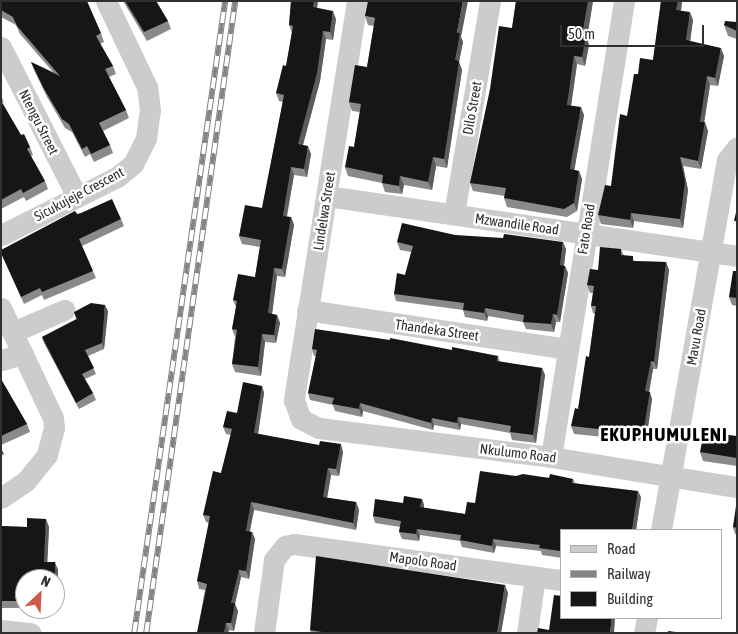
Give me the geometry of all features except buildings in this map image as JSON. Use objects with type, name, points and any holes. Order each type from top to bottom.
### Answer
[{"type":"street","name":"Sicukujeje Crescent","points":[[1,235],[117,177],[134,164],[146,138],[150,110],[147,87],[106,1]]},
{"type":"street","name":"Lindelwa Street","points":[[301,419],[294,400],[357,1]]},
{"type":"street","name":"Dilo Street","points":[[454,214],[490,1]]},
{"type":"street","name":"Fato Road","points":[[551,458],[585,234],[624,1]]},
{"type":"street","name":"Ntengu Street","points":[[1,47],[77,197]]},
{"type":"street","name":"Mavu Road","points":[[661,529],[727,160],[737,147]]},
{"type":"street","name":"Mzwandile Road","points":[[327,196],[737,256]]},
{"type":"street","points":[[1,308],[53,418],[54,428],[46,455],[26,481],[1,498]]},
{"type":"street","points":[[13,332],[64,310]]},
{"type":"street","name":"Thandeka Street","points":[[307,310],[568,349]]},
{"type":"street","points":[[1,360],[23,354]]},
{"type":"street","name":"Nkulumo Road","points":[[301,419],[319,428],[551,458],[671,475],[737,487]]},
{"type":"street","name":"Mapolo Road","points":[[264,633],[274,560],[285,546],[294,544],[560,580]]},
{"type":"street","points":[[527,633],[535,577]]},
{"type":"street","points":[[644,633],[647,619]]},
{"type":"street","points":[[1,630],[32,633]]},
{"type":"railway","points":[[134,633],[225,1]]},
{"type":"railway","points":[[146,633],[235,1]]},
{"type":"district","name":"EKUPHUMULENI","points":[[664,435]]}]
